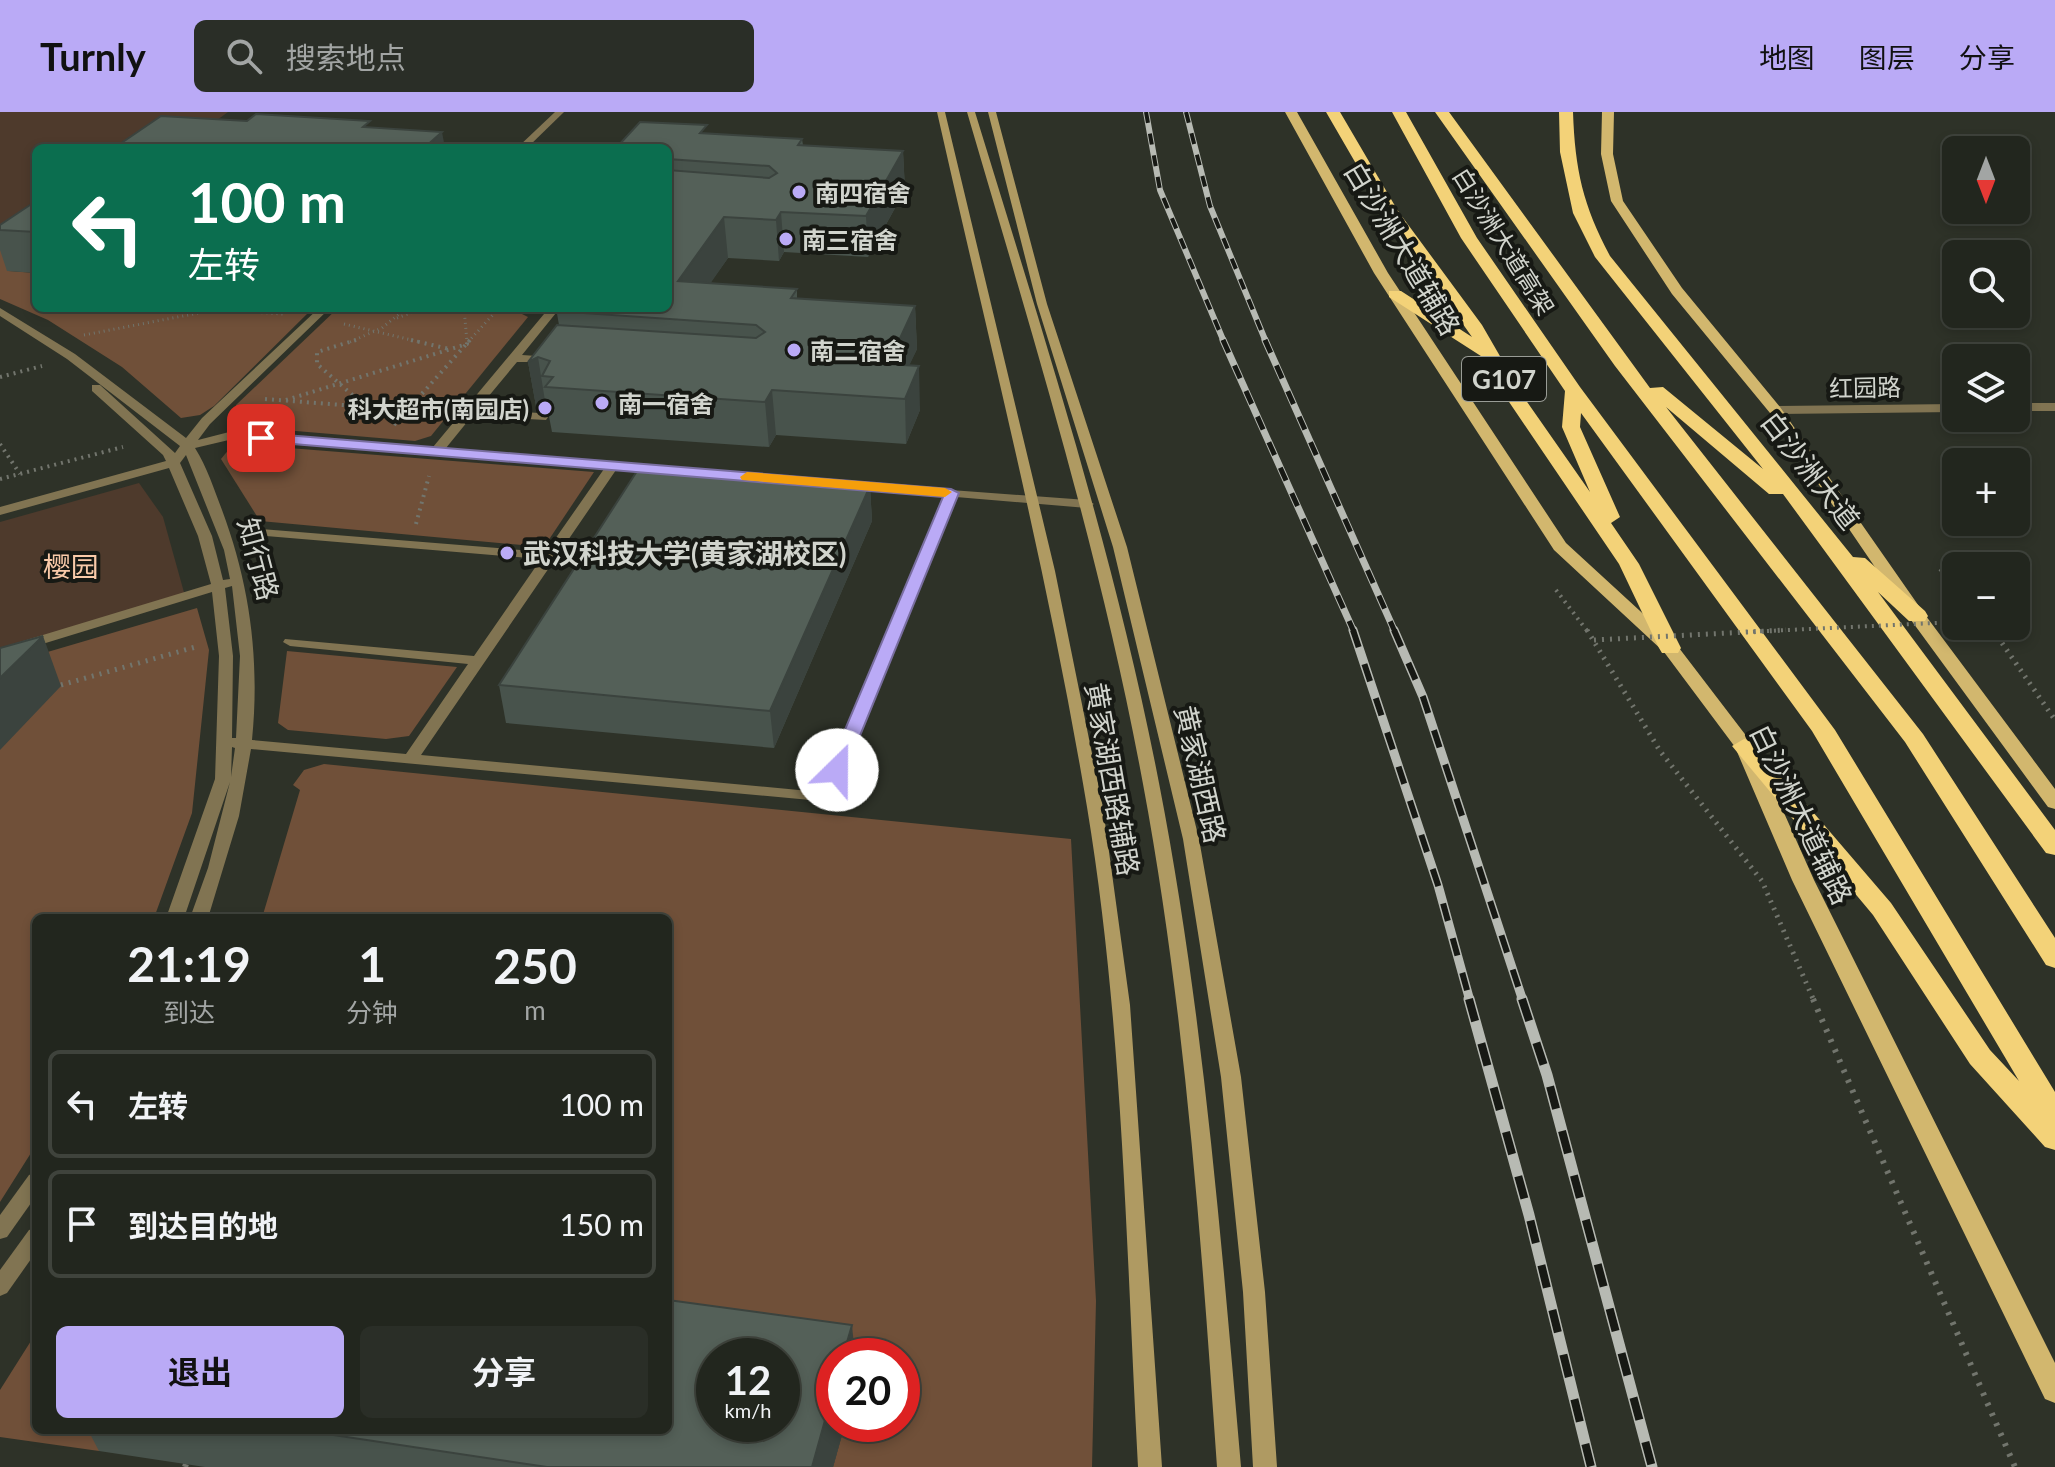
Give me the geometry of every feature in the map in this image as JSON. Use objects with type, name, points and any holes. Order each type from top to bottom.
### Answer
[{"type":"highway","name":"G107","points":[[1333,112],[1391,212],[1474,325],[1514,396],[1629,564],[1670,648]]},
{"type":"highway","name":"白沙洲大道高架","points":[[1399,112],[1469,238],[1574,391]]},
{"type":"highway","name":"白沙洲大道高架","points":[[1442,112],[1621,362]]},
{"type":"highway","name":"白沙洲大道","points":[[1566,113],[1567,152],[1580,213],[1603,257],[1663,336],[1817,523],[2055,847]]},
{"type":"highway","points":[[1395,294],[1492,357]]},
{"type":"highway","points":[[1621,362],[1817,523],[1917,616]]},
{"type":"highway","points":[[1621,362],[1915,739],[2055,959]]},
{"type":"highway","points":[[1574,391],[1571,427],[1629,564]]},
{"type":"highway","points":[[1574,391],[1823,730],[2055,1117]]},
{"type":"highway","points":[[1744,746],[1882,909],[1980,1057],[2055,1139]]},
{"type":"main road","name":"黄家湖西路辅路","points":[[941,112],[1028,500],[1048,571],[1095,808],[1121,1005],[1150,1467]]},
{"type":"main road","name":"黄家湖西路","points":[[971,112],[1087,504],[1116,615],[1151,784],[1182,972],[1209,1213],[1229,1467]]},
{"type":"main road","name":"黄家湖西路","points":[[992,112],[1042,304],[1120,547],[1191,839],[1231,1077],[1254,1292],[1265,1467]]},
{"type":"main road","name":"白沙洲大道辅路","points":[[1291,112],[1395,294],[1560,546],[1670,648],[1744,746],[1803,880],[2055,1391]]},
{"type":"main road","points":[[1608,112],[1607,154],[1617,201],[1677,291],[1775,410],[1917,616],[2055,803]]},
{"type":"street","points":[[526,144],[560,112]]},
{"type":"street","name":"知行路","points":[[0,311],[51,342],[187,446],[217,512],[239,580],[248,636],[243,743],[235,806],[200,914]]},
{"type":"street","points":[[0,511],[173,463],[206,421],[321,312]]},
{"type":"street","points":[[436,452],[552,312]]},
{"type":"street","name":"知行路","points":[[0,321],[103,393],[169,453],[205,536],[218,586],[225,639],[223,779],[176,914]]},
{"type":"street","points":[[515,358],[569,362]]},
{"type":"street","points":[[470,412],[542,417],[549,407]]},
{"type":"street","points":[[2030,407],[2055,407]]},
{"type":"street","name":"红园路","points":[[1775,410],[1942,408]]},
{"type":"street","points":[[187,446],[233,435],[782,479]]},
{"type":"street","points":[[411,758],[612,466]]},
{"type":"street","points":[[828,483],[1087,504]]},
{"type":"street","points":[[225,742],[826,798],[951,493]]},
{"type":"street","points":[[266,532],[550,556]]},
{"type":"street","points":[[0,653],[239,580]]},
{"type":"street","points":[[290,642],[479,661]]},
{"type":"street","points":[[0,1231],[32,1186]]},
{"type":"street","points":[[0,1287],[32,1242]]},
{"type":"path","points":[[51,342],[204,312]]},
{"type":"path","points":[[321,312],[375,333],[449,349]]},
{"type":"path","points":[[396,318],[398,312]]},
{"type":"path","points":[[366,406],[317,364],[317,352],[375,333],[396,318],[413,312]]},
{"type":"path","points":[[464,312],[467,344]]},
{"type":"path","points":[[374,447],[495,312]]},
{"type":"path","points":[[286,400],[467,344]]},
{"type":"path","points":[[0,377],[27,370]]},
{"type":"path","points":[[232,396],[408,410]]},
{"type":"path","points":[[0,479],[154,439]]},
{"type":"path","points":[[0,444],[20,474]]},
{"type":"path","points":[[410,544],[436,452]]},
{"type":"path","points":[[1556,590],[1594,640],[1660,751],[1762,881],[2015,1467]]},
{"type":"path","points":[[1594,640],[1942,623]]},
{"type":"path","points":[[61,685],[225,639]]},
{"type":"path","points":[[2000,640],[2055,720]]},
{"type":"green space","points":[[0,112],[228,112],[184,144],[32,144],[32,250],[0,247]]},
{"type":"green space","name":"樱园","points":[[139,483],[163,517],[185,596],[0,653],[0,522]]},
{"type":"shaded area","points":[[0,247],[9,271],[32,273],[32,312],[309,312],[214,406],[200,415],[181,418],[122,367],[48,320],[0,299]]},
{"type":"shaded area","points":[[334,312],[507,312],[528,317],[431,436],[415,441],[248,427],[232,421],[236,405]]},
{"type":"shaded area","points":[[251,445],[594,472],[544,547],[260,521],[221,459],[230,448]]},
{"type":"shaded area","points":[[197,608],[209,650],[192,813],[155,914],[32,914],[32,1151],[0,1202],[0,666]]},
{"type":"shaded area","points":[[287,651],[457,667],[409,736],[386,739],[288,730],[278,723]]},
{"type":"shaded area","points":[[324,764],[1071,839],[1096,1301],[1092,1467],[833,1467],[840,1442],[920,1442],[920,1338],[816,1338],[816,1355],[800,1355],[800,1338],[696,1338],[696,1353],[672,1353],[672,914],[263,914],[300,790],[293,785],[304,770]]},
{"type":"shaded area","points":[[32,1339],[32,1434],[109,1434],[99,1451],[0,1437],[0,1390]]},
{"type":"building","points":[[256,114],[370,121],[363,127],[442,132],[428,144],[120,144],[161,116],[247,121]]},
{"type":"building","points":[[640,122],[707,125],[700,133],[802,139],[798,145],[903,151],[866,216],[781,212],[776,220],[724,217],[678,281],[797,289],[791,298],[915,306],[888,364],[919,366],[905,399],[772,390],[765,402],[545,387],[553,377],[542,376],[550,361],[538,357],[528,362],[557,325],[756,338],[765,332],[756,325],[568,312],[672,312],[672,170],[769,178],[777,173],[769,166],[672,159],[672,144],[620,144]]},
{"type":"building","points":[[32,204],[32,232],[0,230],[0,225]]},
{"type":"building","points":[[639,468],[870,486],[770,711],[499,685]]},
{"type":"building","points":[[43,636],[0,678],[0,648]]},
{"type":"building","points":[[672,1301],[852,1325],[848,1338],[816,1338],[816,1442],[819,1442],[812,1467],[547,1467],[327,1434],[672,1434]]},
{"type":"railway","points":[[1146,112],[1160,190],[1224,342]]},
{"type":"railway","points":[[1186,112],[1210,206],[1266,342]]},
{"type":"railway","points":[[1223,340],[1354,632]]},
{"type":"railway","points":[[1265,340],[1395,632]]},
{"type":"railway","points":[[1353,630],[1438,885],[1470,1001]]},
{"type":"railway","points":[[1394,630],[1423,697],[1523,1001]]},
{"type":"railway","points":[[1469,999],[1529,1215],[1591,1467]]},
{"type":"railway","points":[[1522,999],[1547,1075],[1652,1467]]},
{"type":"slow traffic","points":[[747,477],[945,492]]},
{"type":"place","name":"南四宿舍","points":[[799,192]]},
{"type":"place","name":"南三宿舍","points":[[786,239]]},
{"type":"place","name":"南二宿舍","points":[[794,350]]},
{"type":"place","name":"南一宿舍","points":[[602,403]]},
{"type":"place","name":"科大超市(南园店)","points":[[545,408]]},
{"type":"place","name":"武汉科技大学(黄家湖校区)","points":[[507,553]]},
{"type":"route","points":[[261,438],[951,493],[837,770]]}]
